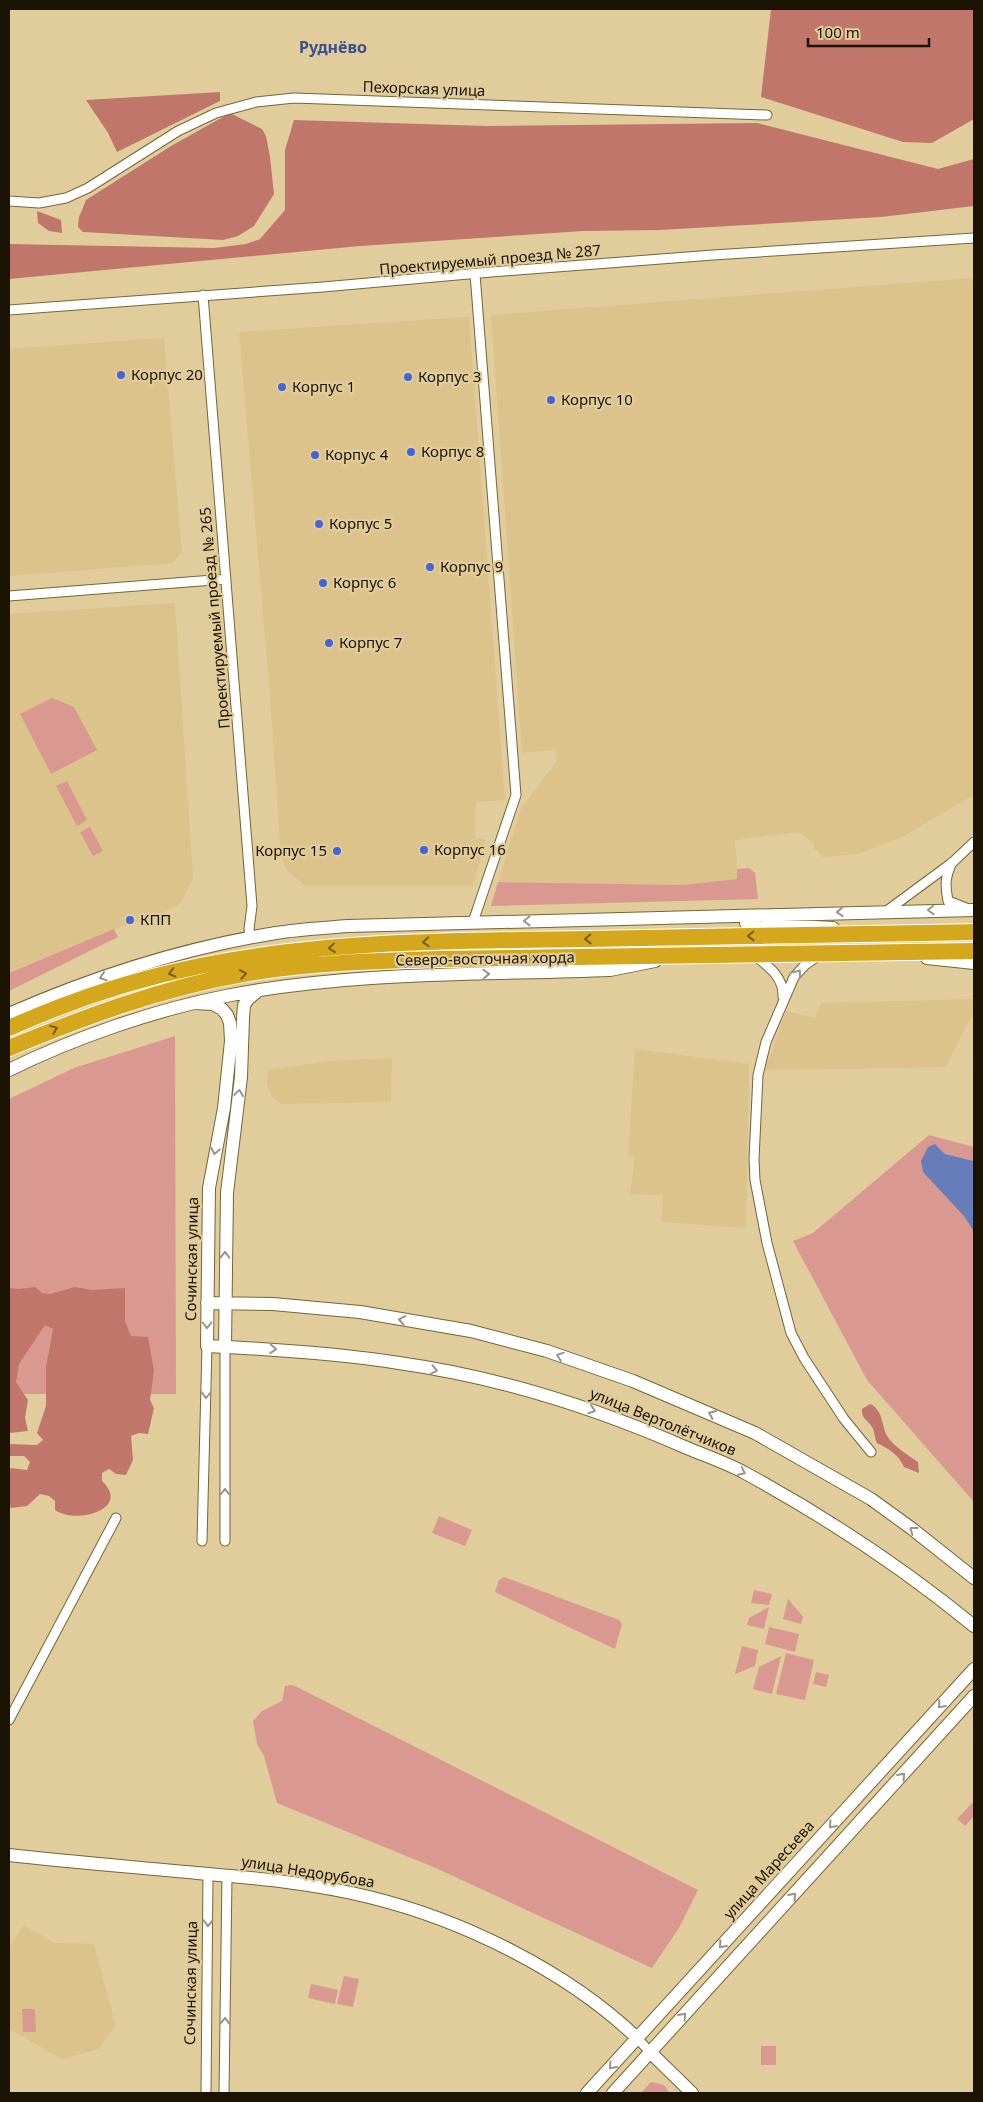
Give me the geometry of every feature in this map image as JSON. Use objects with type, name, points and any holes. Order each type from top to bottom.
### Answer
[{"type":"highway","name":"Северо-восточная хорда","points":[[9,1028],[107,992],[190,968],[263,955],[340,947],[450,942],[974,932]]},
{"type":"highway","name":"Северо-восточная хорда","points":[[9,1048],[116,1006],[172,990],[242,974],[271,970],[362,961],[974,951]]},
{"type":"street","name":"Пехорская улица","points":[[9,201],[39,203],[66,198],[100,180],[178,131],[216,113],[256,102],[294,98],[767,115]]},
{"type":"street","name":"Проектируемый проезд № 287","points":[[9,310],[974,238]]},
{"type":"street","points":[[473,922],[516,795],[475,274]]},
{"type":"street","name":"Проектируемый проезд № 265","points":[[203,295],[252,906],[251,938]]},
{"type":"street","points":[[9,596],[226,579]]},
{"type":"street","points":[[888,910],[953,862],[974,842]]},
{"type":"street","points":[[953,862],[946,875],[945,888],[948,901],[972,910]]},
{"type":"street","points":[[9,1014],[48,996],[150,962],[209,946],[276,933],[348,926],[681,918],[888,910],[972,910]]},
{"type":"street","points":[[681,918],[906,934]]},
{"type":"street","points":[[860,952],[974,963]]},
{"type":"street","points":[[821,953],[804,965],[794,977],[766,1042],[758,1075],[754,1159],[759,1202],[767,1243],[791,1333],[804,1358],[844,1419],[871,1452]]},
{"type":"street","points":[[752,954],[779,977],[783,988],[783,1000]]},
{"type":"street","points":[[9,1070],[109,1028],[196,1003],[259,990],[313,983],[386,978],[610,970],[684,955]]},
{"type":"street","points":[[225,1541],[226,1192],[241,1077],[244,1005],[259,990]]},
{"type":"street","name":"Сочинская улица","points":[[196,1003],[212,1004],[222,1009],[230,1023],[231,1041],[224,1108],[209,1188],[202,1541]]},
{"type":"street","name":"улица Вертолётчиков","points":[[207,1303],[273,1304],[360,1312],[471,1331],[547,1351],[633,1381],[755,1433],[871,1500],[912,1528],[974,1578]]},
{"type":"street","name":"улица Вертолётчиков","points":[[207,1346],[330,1354],[401,1363],[542,1394],[619,1419],[743,1472],[850,1534],[920,1583],[974,1626]]},
{"type":"street","points":[[9,1720],[116,1518]]},
{"type":"street","name":"улица Маресьева","points":[[587,2093],[974,1669]]},
{"type":"street","points":[[613,2093],[974,1696]]},
{"type":"street","name":"улица Недорубова","points":[[9,1855],[311,1886],[369,1897],[435,1917],[500,1946],[536,1965],[602,2008],[637,2038],[692,2093]]},
{"type":"street","name":"Сочинская улица","points":[[206,2093],[208,1874]]},
{"type":"street","points":[[224,2093],[227,1876]]},
{"type":"shaded area","points":[[771,9],[974,9],[974,119],[932,143],[903,142],[761,97]]},
{"type":"shaded area","points":[[220,92],[220,101],[117,152],[108,133],[86,100]]},
{"type":"shaded area","points":[[230,113],[262,129],[266,136],[274,194],[254,226],[238,236],[223,240],[83,232],[78,227],[79,217],[86,200],[171,146]]},
{"type":"shaded area","points":[[294,120],[486,126],[757,123],[938,169],[974,159],[974,206],[881,217],[660,230],[583,231],[360,246],[9,279],[9,244],[214,248],[246,244],[260,239],[285,210],[285,150]]},
{"type":"shaded area","points":[[37,211],[61,220],[62,233],[49,231],[38,223]]},
{"type":"shaded area","points":[[974,278],[974,795],[900,838],[858,854],[823,857],[814,848],[814,843],[798,832],[735,840],[738,879],[682,885],[498,882],[521,808],[557,761],[555,750],[522,753],[491,315]]},
{"type":"shaded area","points":[[469,317],[505,800],[476,802],[475,839],[486,839],[473,886],[306,886],[288,872],[281,857],[270,696],[239,332]]},
{"type":"shaded area","points":[[164,338],[182,552],[173,563],[9,576],[9,349]]},
{"type":"shaded area","points":[[175,603],[193,878],[181,903],[158,916],[122,926],[9,972],[9,614]]},
{"type":"shaded area","points":[[52,698],[74,707],[97,750],[51,774],[20,714]]},
{"type":"shaded area","points":[[67,781],[87,820],[77,826],[56,786]]},
{"type":"shaded area","points":[[90,827],[103,851],[93,856],[80,832]]},
{"type":"shaded area","points":[[749,868],[755,873],[758,899],[491,906],[498,882],[682,885],[737,879],[737,869]]},
{"type":"shaded area","points":[[114,929],[118,937],[9,991],[9,973]]},
{"type":"shaded area","points":[[974,999],[974,1011],[946,1067],[765,1070],[786,1011],[815,1018],[821,1003]]},
{"type":"shaded area","points":[[175,1036],[176,1394],[9,1394],[9,1099],[74,1068]]},
{"type":"shaded area","points":[[635,1049],[749,1064],[746,1228],[662,1222],[663,1195],[630,1194],[635,1158],[628,1157]]},
{"type":"shaded area","points":[[392,1058],[391,1102],[282,1104],[272,1097],[267,1084],[268,1070],[329,1061]]},
{"type":"shaded area","points":[[929,1135],[974,1147],[974,1161],[945,1154],[964,1216],[974,1232],[974,1502],[867,1380],[793,1241],[813,1233]]},
{"type":"shaded area","points":[[35,1287],[42,1293],[50,1294],[75,1287],[92,1290],[125,1288],[125,1321],[131,1336],[148,1337],[154,1371],[150,1400],[154,1408],[148,1434],[139,1433],[131,1436],[133,1460],[126,1475],[116,1474],[109,1469],[102,1473],[102,1481],[109,1491],[110,1499],[106,1506],[98,1512],[87,1515],[75,1516],[55,1510],[55,1501],[49,1496],[40,1494],[27,1506],[11,1508],[9,1504],[9,1470],[11,1468],[27,1470],[30,1462],[24,1456],[9,1456],[9,1444],[37,1445],[43,1440],[37,1433],[46,1406],[46,1367],[53,1329],[45,1325],[19,1364],[16,1382],[28,1400],[25,1418],[28,1431],[9,1433],[9,1288]]},
{"type":"shaded area","points":[[870,1404],[877,1409],[888,1438],[900,1450],[918,1462],[919,1473],[904,1467],[893,1452],[877,1443],[873,1429],[863,1417],[862,1412],[862,1409]]},
{"type":"shaded area","points":[[439,1516],[472,1530],[465,1546],[432,1533]]},
{"type":"shaded area","points":[[504,1577],[619,1620],[622,1624],[615,1649],[495,1592],[499,1580]]},
{"type":"shaded area","points":[[754,1590],[772,1594],[769,1605],[751,1603]]},
{"type":"shaded area","points":[[788,1599],[803,1617],[801,1624],[783,1619]]},
{"type":"shaded area","points":[[769,1607],[764,1629],[747,1625],[749,1618]]},
{"type":"shaded area","points":[[769,1627],[799,1634],[795,1652],[765,1644]]},
{"type":"shaded area","points":[[742,1646],[758,1650],[755,1666],[735,1674]]},
{"type":"shaded area","points":[[786,1653],[814,1660],[805,1700],[776,1694]]},
{"type":"shaded area","points":[[781,1656],[772,1694],[753,1689],[759,1667]]},
{"type":"shaded area","points":[[816,1672],[829,1675],[826,1687],[813,1684]]},
{"type":"shaded area","points":[[293,1685],[698,1890],[679,1928],[652,1968],[438,1869],[277,1803],[264,1756],[257,1744],[253,1721],[262,1711],[282,1701],[285,1686]]},
{"type":"shaded area","points":[[974,1801],[974,1816],[965,1826],[957,1819]]},
{"type":"shaded area","points":[[24,1925],[54,1943],[94,1944],[116,2025],[99,2049],[62,2059],[9,2029],[9,1948]]},
{"type":"shaded area","points":[[344,1976],[359,1979],[353,2007],[337,2004]]},
{"type":"shaded area","points":[[311,1984],[338,1990],[335,2004],[308,1998]]},
{"type":"shaded area","points":[[22,2009],[35,2009],[36,2032],[23,2032]]},
{"type":"shaded area","points":[[761,2046],[776,2046],[776,2065],[761,2065]]},
{"type":"shaded area","points":[[651,2082],[664,2085],[670,2093],[641,2093]]},
{"type":"water","points":[[935,1144],[945,1154],[974,1161],[974,1232],[964,1216],[923,1172],[921,1161],[928,1147]]},
{"type":"place","name":"Корпус 20","points":[[121,375]]},
{"type":"place","name":"Корпус 3","points":[[408,377]]},
{"type":"place","name":"Корпус 1","points":[[282,387]]},
{"type":"place","name":"Корпус 10","points":[[551,400]]},
{"type":"place","name":"Корпус 8","points":[[411,452]]},
{"type":"place","name":"Корпус 4","points":[[315,455]]},
{"type":"place","name":"Корпус 5","points":[[319,524]]},
{"type":"place","name":"Корпус 9","points":[[430,567]]},
{"type":"place","name":"Корпус 6","points":[[323,583]]},
{"type":"place","name":"Корпус 7","points":[[329,643]]},
{"type":"place","name":"Корпус 16","points":[[424,850]]},
{"type":"place","name":"Корпус 15","points":[[337,851]]},
{"type":"place","name":"КПП","points":[[130,920]]},
{"type":"district","name":"Руднёво","points":[[333,47]]}]
